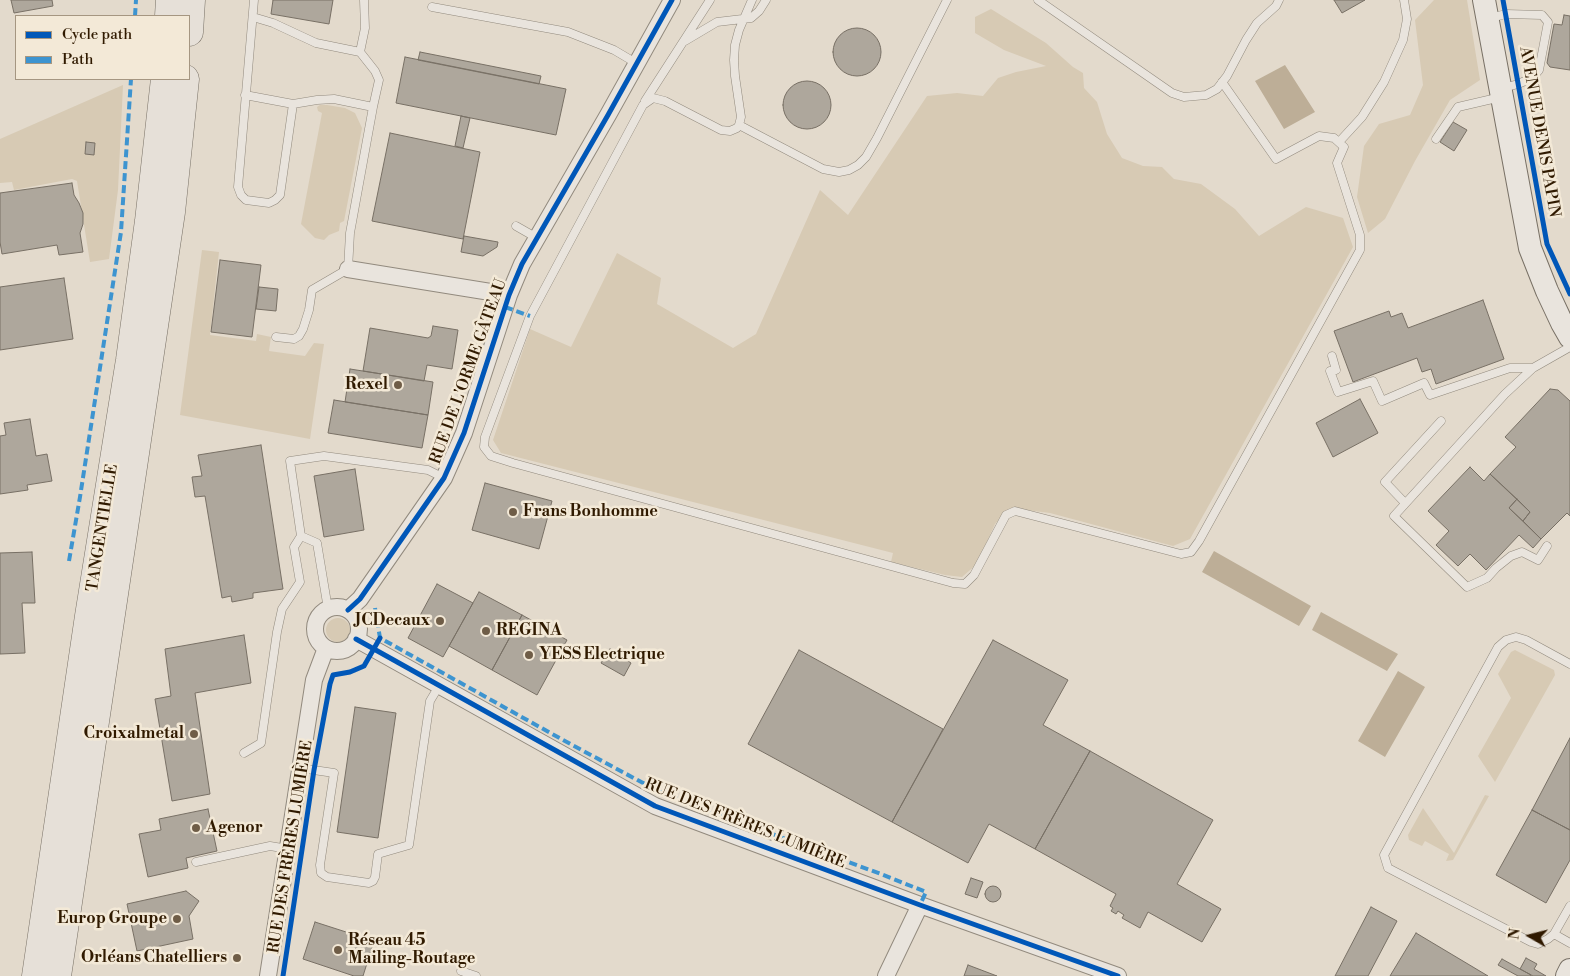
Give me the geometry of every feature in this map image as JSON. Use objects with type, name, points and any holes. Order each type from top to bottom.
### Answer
[{"type":"highway","name":"TANGENTIELLE","points":[[36,976],[89,616],[131,351],[149,221],[165,80]]},
{"type":"highway","name":"TANGENTIELLE","points":[[57,976],[171,212],[185,80]]},
{"type":"main road","name":"AVENUE DENIS PAPIN","points":[[1486,9],[1530,248],[1547,291],[1570,337]]},
{"type":"main road","points":[[1567,976],[1570,970]]},
{"type":"street","name":"RUE DE L'ORME GÂTEAU","points":[[348,610],[360,599],[444,478],[464,433],[522,264],[672,0]]},
{"type":"street","name":"RUE DE L'ORME GÂTEAU","points":[[348,269],[510,295]]},
{"type":"street","points":[[342,608],[348,610],[353,614],[358,623],[359,629],[356,640],[346,649],[332,651],[317,639],[315,624],[322,612],[328,609],[342,608]]},
{"type":"street","name":"RUE DES FRÈRES LUMIÈRE","points":[[356,640],[655,806],[920,905],[1118,976]]},
{"type":"street","name":"RUE DES FRÈRES LUMIÈRE","points":[[268,976],[314,680],[326,648]]},
{"type":"street","points":[[886,976],[920,905]]},
{"type":"lane","points":[[254,0],[238,187],[241,195],[246,200],[269,203],[280,195],[292,104]]},
{"type":"lane","points":[[360,52],[366,28],[364,0]]},
{"type":"lane","points":[[710,0],[643,105],[530,316],[484,447],[491,456],[513,463],[953,583],[965,584],[974,575],[1006,515],[1015,512],[1181,554],[1191,552],[1199,541],[1360,250],[1360,235],[1337,163],[1344,147],[1334,138],[1319,136],[1276,159],[1222,82]]},
{"type":"lane","points":[[643,105],[653,98],[665,101],[722,130],[730,131],[737,128],[741,117],[734,60],[735,45],[743,19],[752,0]]},
{"type":"lane","points":[[683,42],[717,22],[752,18],[766,0]]},
{"type":"lane","points":[[739,125],[830,171],[839,172],[858,165],[866,157],[877,138],[947,0]]},
{"type":"lane","points":[[1038,0],[1172,93],[1184,97],[1206,95],[1217,89],[1256,23],[1276,6],[1279,0]]},
{"type":"lane","points":[[1339,142],[1362,117],[1384,82],[1403,40],[1407,19],[1404,0]]},
{"type":"lane","points":[[432,7],[568,32],[614,50],[636,63]]},
{"type":"lane","points":[[1436,139],[1458,107],[1502,93],[1532,78],[1539,70],[1548,22],[1546,18],[1542,15],[1506,14],[1486,9]]},
{"type":"lane","points":[[254,17],[273,23],[316,43],[360,52],[375,71],[379,80],[350,233],[348,269],[312,290],[309,310],[299,336],[294,339],[276,337]]},
{"type":"lane","points":[[245,95],[292,104],[317,100],[334,100],[374,107]]},
{"type":"lane","points":[[516,226],[537,238]]},
{"type":"lane","points":[[1547,546],[1538,560],[1522,552],[1511,556],[1486,578],[1467,587],[1394,516],[1505,394],[1533,368],[1570,347]]},
{"type":"lane","points":[[1332,356],[1336,370],[1330,371],[1338,392],[1374,381],[1382,401],[1424,383],[1430,395],[1510,368],[1533,368]]},
{"type":"lane","points":[[1405,503],[1385,482],[1441,421]]},
{"type":"lane","points":[[244,753],[261,743],[277,632],[282,610],[300,582],[294,547],[302,536],[290,461],[324,456],[428,470],[444,478]]},
{"type":"lane","points":[[302,536],[318,543],[328,609]]},
{"type":"lane","points":[[1570,664],[1526,640],[1516,637],[1506,640],[1498,647],[1384,855],[1388,868],[1538,944],[1554,934],[1570,906]]},
{"type":"lane","points":[[300,768],[334,772],[320,865],[321,873],[327,877],[373,881],[378,854],[409,844],[430,701],[439,686]]},
{"type":"lane","points":[[196,862],[270,846],[288,848]]},
{"type":"lane","points":[[1554,934],[1570,943]]},
{"type":"lane","points":[[461,971],[476,976]]},
{"type":"shaded area","points":[[1434,0],[1467,0],[1480,80],[1450,100],[1385,219],[1368,233],[1357,197],[1364,146],[1379,124],[1410,115],[1423,85],[1415,20]]},
{"type":"shaded area","points":[[991,9],[1046,43],[1073,67],[1083,73],[1084,88],[1097,102],[1107,134],[1122,158],[1143,166],[1162,167],[1174,179],[1201,184],[1235,209],[1259,236],[1306,207],[1343,218],[1353,247],[1190,539],[1173,546],[1050,513],[1010,508],[995,524],[977,564],[962,577],[945,575],[891,562],[893,553],[501,453],[493,440],[530,329],[571,347],[617,253],[661,278],[657,304],[733,348],[756,334],[820,190],[848,215],[927,96],[957,93],[983,96],[998,78],[1046,66],[1004,50],[975,33],[975,17]]},
{"type":"shaded area","points":[[1285,65],[1315,112],[1284,129],[1255,81]]},
{"type":"shaded area","points":[[123,85],[118,190],[109,259],[90,262],[77,181],[72,179],[14,190],[12,182],[0,183],[0,139]]},
{"type":"shaded area","points":[[320,105],[345,108],[355,113],[362,128],[344,221],[340,223],[339,231],[329,235],[324,240],[315,238],[301,224],[322,113],[318,111],[317,107]]},
{"type":"shaded area","points":[[202,250],[219,252],[210,335],[256,341],[257,334],[271,337],[269,351],[305,356],[314,343],[324,344],[310,439],[180,415]]},
{"type":"shaded area","points":[[1214,551],[1311,606],[1299,626],[1202,572]]},
{"type":"shaded area","points":[[1321,612],[1398,654],[1387,671],[1312,630]]},
{"type":"shaded area","points":[[338,618],[347,621],[350,630],[347,639],[338,642],[329,639],[326,630],[329,621]]},
{"type":"shaded area","points":[[1515,650],[1554,670],[1555,675],[1495,782],[1478,756],[1511,698],[1498,674],[1511,652]]},
{"type":"shaded area","points":[[1398,671],[1425,687],[1385,757],[1358,741]]},
{"type":"shaded area","points":[[1485,795],[1489,796],[1453,860],[1446,861],[1449,854],[1425,841],[1422,846],[1409,840],[1408,835],[1423,808],[1454,853]]},
{"type":"building","points":[[11,0],[52,0],[53,6],[14,13]]},
{"type":"building","points":[[273,0],[333,0],[329,24],[271,14]]},
{"type":"building","points":[[1334,0],[1365,0],[1342,13]]},
{"type":"building","points":[[1564,15],[1570,16],[1570,70],[1550,67],[1547,63],[1554,24],[1562,25]]},
{"type":"building","points":[[857,28],[866,30],[874,35],[879,43],[881,52],[879,61],[874,69],[866,74],[857,76],[848,74],[840,69],[835,61],[833,52],[835,43],[840,35],[848,30]]},
{"type":"building","points":[[420,52],[541,76],[539,84],[418,60]]},
{"type":"building","points":[[405,57],[566,89],[556,135],[396,103]]},
{"type":"building","points":[[802,81],[812,81],[824,88],[831,100],[831,110],[824,122],[812,129],[802,129],[794,125],[787,118],[783,110],[783,100],[787,92],[794,85]]},
{"type":"building","points":[[461,116],[470,118],[463,148],[455,146]]},
{"type":"building","points":[[1453,122],[1467,130],[1454,151],[1440,142]]},
{"type":"building","points":[[390,133],[480,152],[463,239],[372,221]]},
{"type":"building","points":[[86,142],[95,143],[94,155],[85,154]]},
{"type":"building","points":[[72,183],[74,195],[83,213],[83,224],[80,233],[83,252],[59,255],[57,245],[2,254],[0,242],[0,193]]},
{"type":"building","points":[[464,236],[498,242],[497,247],[483,256],[461,252]]},
{"type":"building","points":[[220,260],[261,265],[252,337],[211,332]]},
{"type":"building","points":[[64,278],[73,339],[0,350],[0,287]]},
{"type":"building","points":[[259,287],[278,289],[276,311],[256,309]]},
{"type":"building","points":[[1483,300],[1504,359],[1436,384],[1431,369],[1422,372],[1417,358],[1353,382],[1334,331],[1389,311],[1391,317],[1402,313],[1408,328]]},
{"type":"building","points":[[433,326],[458,330],[452,369],[427,365],[424,381],[363,371],[370,328],[428,338],[431,336]]},
{"type":"building","points":[[350,369],[433,382],[428,415],[345,402]]},
{"type":"building","points":[[1550,389],[1558,390],[1570,401],[1570,516],[1567,513],[1541,539],[1523,521],[1530,512],[1490,474],[1516,447],[1505,437]]},
{"type":"building","points":[[1360,399],[1378,433],[1333,457],[1316,423]]},
{"type":"building","points":[[334,400],[428,415],[422,448],[328,433]]},
{"type":"building","points":[[30,419],[36,456],[47,454],[52,481],[27,485],[28,490],[0,494],[0,436],[6,435],[4,423]]},
{"type":"building","points":[[261,445],[283,589],[253,593],[253,598],[232,602],[231,596],[222,598],[205,496],[195,497],[192,477],[202,476],[198,455]]},
{"type":"building","points":[[1470,467],[1484,481],[1490,474],[1517,499],[1509,508],[1541,539],[1533,548],[1519,535],[1486,570],[1470,554],[1458,566],[1436,545],[1449,531],[1428,511]]},
{"type":"building","points":[[355,469],[364,530],[324,537],[314,476]]},
{"type":"building","name":"Frans Bonhomme","points":[[485,483],[552,501],[539,549],[472,530]]},
{"type":"building","points":[[1517,499],[1530,512],[1523,521],[1509,508]]},
{"type":"building","points":[[32,552],[35,603],[22,603],[25,653],[0,654],[0,553]]},
{"type":"building","name":"JCDecaux","points":[[437,584],[473,603],[443,657],[408,638]]},
{"type":"building","name":"REGINA","points":[[479,592],[522,615],[492,670],[449,646]]},
{"type":"building","name":"YESS Electrique","points":[[522,615],[567,640],[537,695],[492,670]]},
{"type":"building","points":[[244,635],[251,683],[195,693],[210,794],[172,801],[155,699],[171,696],[165,649]]},
{"type":"building","points":[[993,640],[1068,680],[1043,725],[1090,751],[1035,849],[989,824],[968,863],[892,822]]},
{"type":"building","points":[[610,649],[631,663],[624,676],[601,663]]},
{"type":"building","points":[[799,650],[943,729],[892,822],[748,744]]},
{"type":"building","points":[[355,707],[396,713],[378,838],[337,832]]},
{"type":"building","points":[[1570,738],[1570,830],[1532,810]]},
{"type":"building","points":[[1090,751],[1213,820],[1177,884],[1221,909],[1202,942],[1148,912],[1140,928],[1122,918],[1124,915],[1118,911],[1116,914],[1111,911],[1113,908],[1110,906],[1116,894],[1035,849]]},
{"type":"building","points":[[208,809],[217,851],[186,858],[188,868],[148,877],[139,834],[161,830],[159,819]]},
{"type":"building","points":[[1532,810],[1570,830],[1570,860],[1546,903],[1496,875]]},
{"type":"building","points":[[971,878],[983,882],[977,898],[965,894]]},
{"type":"building","points":[[990,886],[996,886],[1001,891],[999,900],[990,902],[985,897],[985,891]]},
{"type":"building","points":[[186,891],[199,901],[189,916],[193,939],[137,951],[127,904]]},
{"type":"building","points":[[1371,907],[1397,921],[1368,976],[1335,976]]},
{"type":"building","name":"Réseau 45 Mailing-Routage","points":[[315,922],[374,941],[363,976],[354,976],[303,959]]},
{"type":"building","points":[[1416,933],[1488,976],[1390,976]]},
{"type":"building","points":[[1526,958],[1537,964],[1534,969],[1546,976],[1533,976],[1520,969]]},
{"type":"building","points":[[1502,959],[1531,976],[1518,976],[1498,965]]},
{"type":"building","points":[[968,965],[997,976],[964,976]]},
{"type":"marked path","points":[[135,15],[136,0]]},
{"type":"marked path","points":[[69,561],[121,232],[131,80]]},
{"type":"marked path","points":[[505,307],[530,316]]},
{"type":"marked path","points":[[375,608],[380,638],[563,740],[656,790],[926,892],[920,905]]},
{"type":"cycle path","points":[[348,610],[360,599],[444,478],[464,433],[509,295],[522,264],[672,0]]},
{"type":"cycle path","points":[[1503,0],[1547,244],[1570,294]]},
{"type":"cycle path","points":[[283,976],[314,770],[330,684],[333,675],[350,672],[364,666],[380,638]]},
{"type":"cycle path","points":[[356,639],[655,806],[920,905],[1118,976]]},
{"type":"place","name":"Rexel","points":[[398,385]]},
{"type":"place","name":"Frans Bonhomme","points":[[513,512]]},
{"type":"place","name":"JCDecaux","points":[[440,621]]},
{"type":"place","name":"REGINA","points":[[486,631]]},
{"type":"place","name":"YESS Electrique","points":[[529,655]]},
{"type":"place","name":"Croixalmetal","points":[[194,734]]},
{"type":"place","name":"Agenor","points":[[196,828]]},
{"type":"place","name":"Europ Groupe","points":[[177,919]]},
{"type":"place","name":"Réseau 45 Mailing-Routage","points":[[338,950]]},
{"type":"place","name":"Orléans Chatelliers","points":[[237,958]]}]
